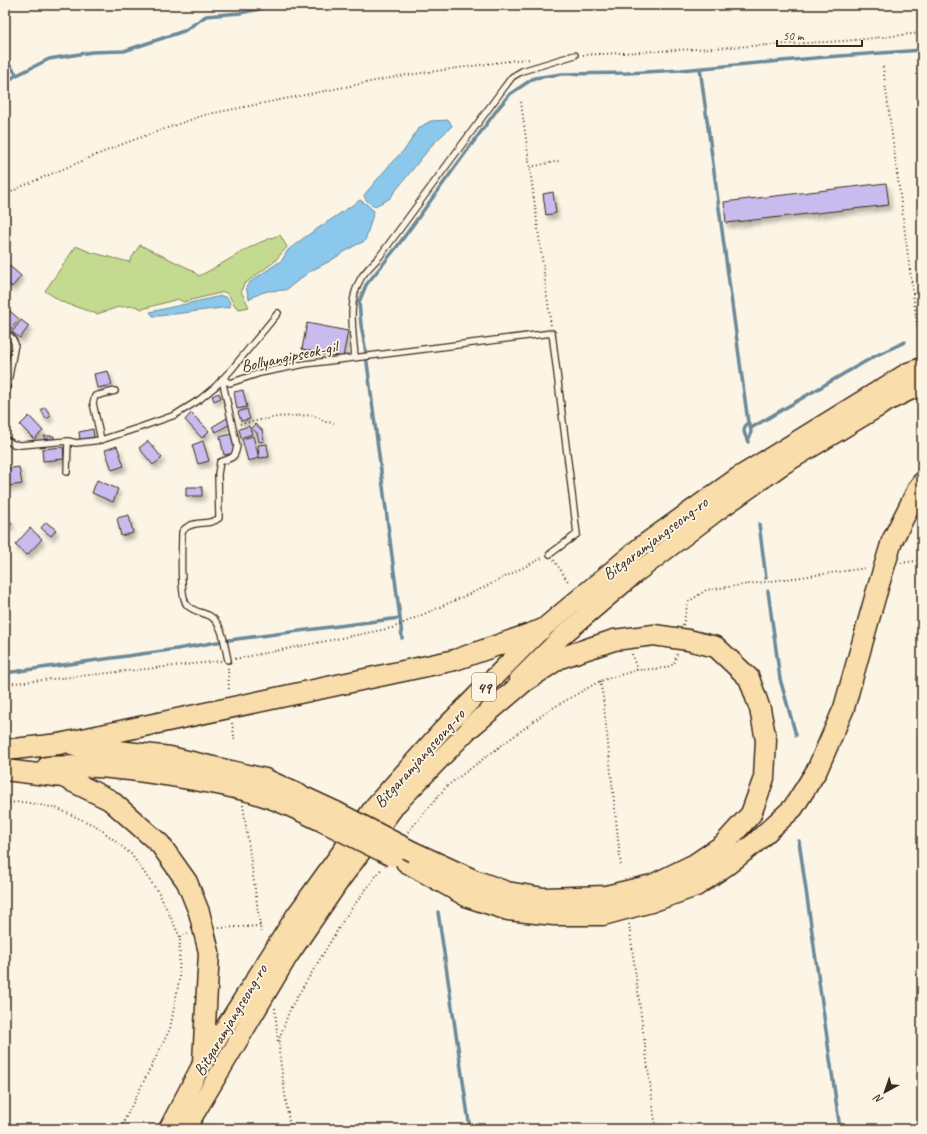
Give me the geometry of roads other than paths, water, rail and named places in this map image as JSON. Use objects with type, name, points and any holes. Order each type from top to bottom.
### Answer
[{"type":"highway","name":"Bitgaramjangseong-ro","points":[[168,1129],[203,1062],[295,916],[375,805],[442,730],[540,630],[642,545],[736,478],[902,376],[922,366]]},
{"type":"highway","name":"Bitgaramjangseong-ro","points":[[186,1129],[288,957],[340,881],[397,804],[471,727],[561,637],[641,569],[715,513],[783,465],[889,401],[922,385]]},
{"type":"highway","points":[[410,857],[468,897],[508,910],[554,915],[603,915],[651,902],[696,886],[727,865],[793,808],[817,770],[844,708],[892,541],[918,487],[922,482]]},
{"type":"highway","points":[[5,750],[59,744],[455,660],[540,630]]},
{"type":"highway","points":[[59,744],[170,757],[265,779],[332,818],[410,857],[507,892],[544,898],[606,896],[652,885],[694,864],[723,846],[751,814],[764,778],[766,740],[760,709],[749,678],[716,648],[688,640],[654,635],[614,640],[560,658],[524,682],[471,727]]},
{"type":"highway","points":[[5,770],[66,766],[128,769],[216,783],[259,794],[298,810],[332,818]]},
{"type":"highway","points":[[5,770],[63,777],[110,800],[160,844],[187,882],[199,912],[209,952],[203,1062]]},
{"type":"lane","points":[[358,357],[351,308],[354,292],[362,277],[380,256],[512,77],[522,71],[575,55]]},
{"type":"lane","name":"Bollyangipseok-gil","points":[[5,439],[13,444],[21,445],[68,441],[76,443],[101,440],[175,415],[199,400],[222,380],[278,314]]},
{"type":"lane","points":[[5,332],[12,338],[15,344],[5,398]]},
{"type":"lane","name":"Bollyangipseok-gil","points":[[222,380],[230,383],[260,373],[305,364],[552,333],[577,534],[550,554]]},
{"type":"lane","name":"Bollyangipseok-gil","points":[[222,380],[237,446],[236,454],[231,458],[220,462],[218,474],[219,518],[215,522],[196,524],[186,527],[182,532],[182,593],[187,605],[196,611],[209,616],[220,625],[228,660]]},
{"type":"lane","points":[[101,440],[93,403],[95,396],[115,391]]},
{"type":"lane","points":[[67,472],[68,441]]},
{"type":"water","points":[[449,120],[452,126],[432,145],[389,199],[375,206],[365,199],[364,195],[406,148],[417,130],[431,121]]},
{"type":"water","points":[[360,200],[374,211],[365,241],[309,272],[286,290],[268,291],[249,299],[246,287],[250,282],[282,260],[288,250],[305,237]]},
{"type":"water","points":[[221,296],[228,299],[230,307],[159,316],[153,316],[150,312]]},
{"type":"waterway","points":[[5,87],[13,77],[49,59],[92,52],[124,51],[184,31],[206,16],[240,13],[260,9],[268,5]]},
{"type":"waterway","points":[[5,673],[177,649],[229,640],[400,618],[359,302],[366,285],[396,248],[510,94],[534,78],[562,74],[681,70],[922,50]]},
{"type":"waterway","points":[[5,59],[17,75]]},
{"type":"waterway","points":[[700,68],[748,422],[744,430],[748,442]]},
{"type":"waterway","points":[[751,428],[877,355],[905,342]]},
{"type":"waterway","points":[[748,422],[751,431],[748,440]]},
{"type":"waterway","points":[[759,524],[766,578]]},
{"type":"waterway","points":[[768,591],[780,679],[796,735]]},
{"type":"waterway","points":[[400,618],[402,638]]},
{"type":"waterway","points":[[799,841],[840,1129]]},
{"type":"waterway","points":[[438,912],[470,1129]]}]
